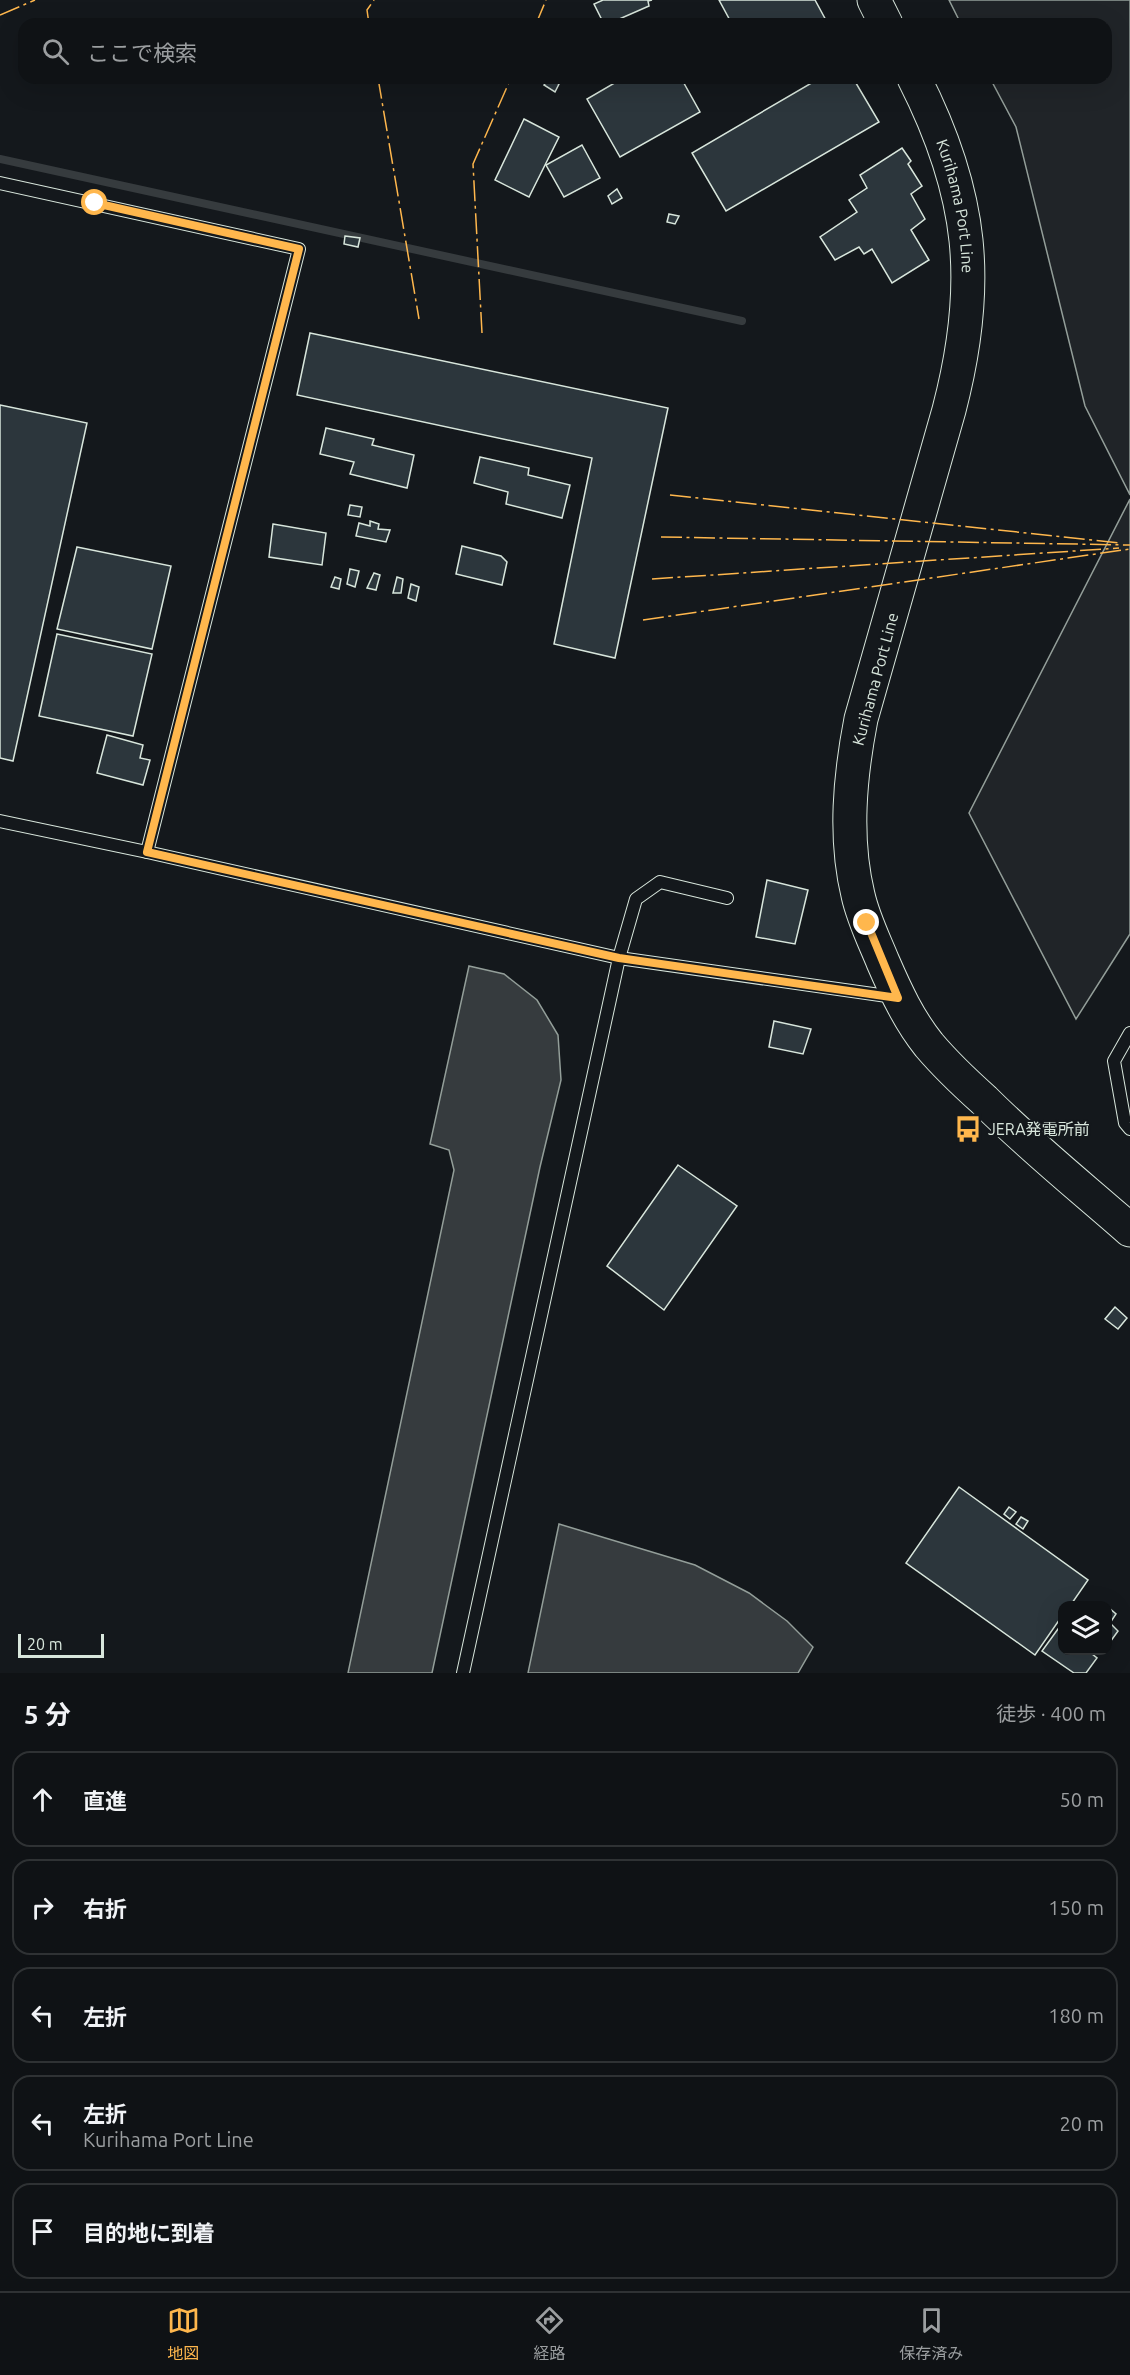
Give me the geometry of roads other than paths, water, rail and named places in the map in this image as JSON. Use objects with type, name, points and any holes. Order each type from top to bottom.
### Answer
[{"type":"main road","points":[[874,0],[883,18]]},
{"type":"main road","name":"Kurihama Port Line","points":[[917,84],[940,133],[962,207],[968,243],[967,321],[961,366],[861,719],[850,790],[852,861],[858,895],[898,998],[930,1046],[1015,1131],[1130,1230]]},
{"type":"lane","points":[[0,183],[299,249],[147,852]]},
{"type":"lane","points":[[0,822],[147,852],[619,958],[898,998]]},
{"type":"lane","points":[[463,1673],[619,958],[636,899],[660,882],[727,898]]},
{"type":"lane","points":[[1130,1033],[1114,1061],[1125,1123],[1130,1129]]},
{"type":"waterway","points":[[0,159],[742,321]]},
{"type":"place","name":"JERA発電所前","points":[[968,1129]]}]
